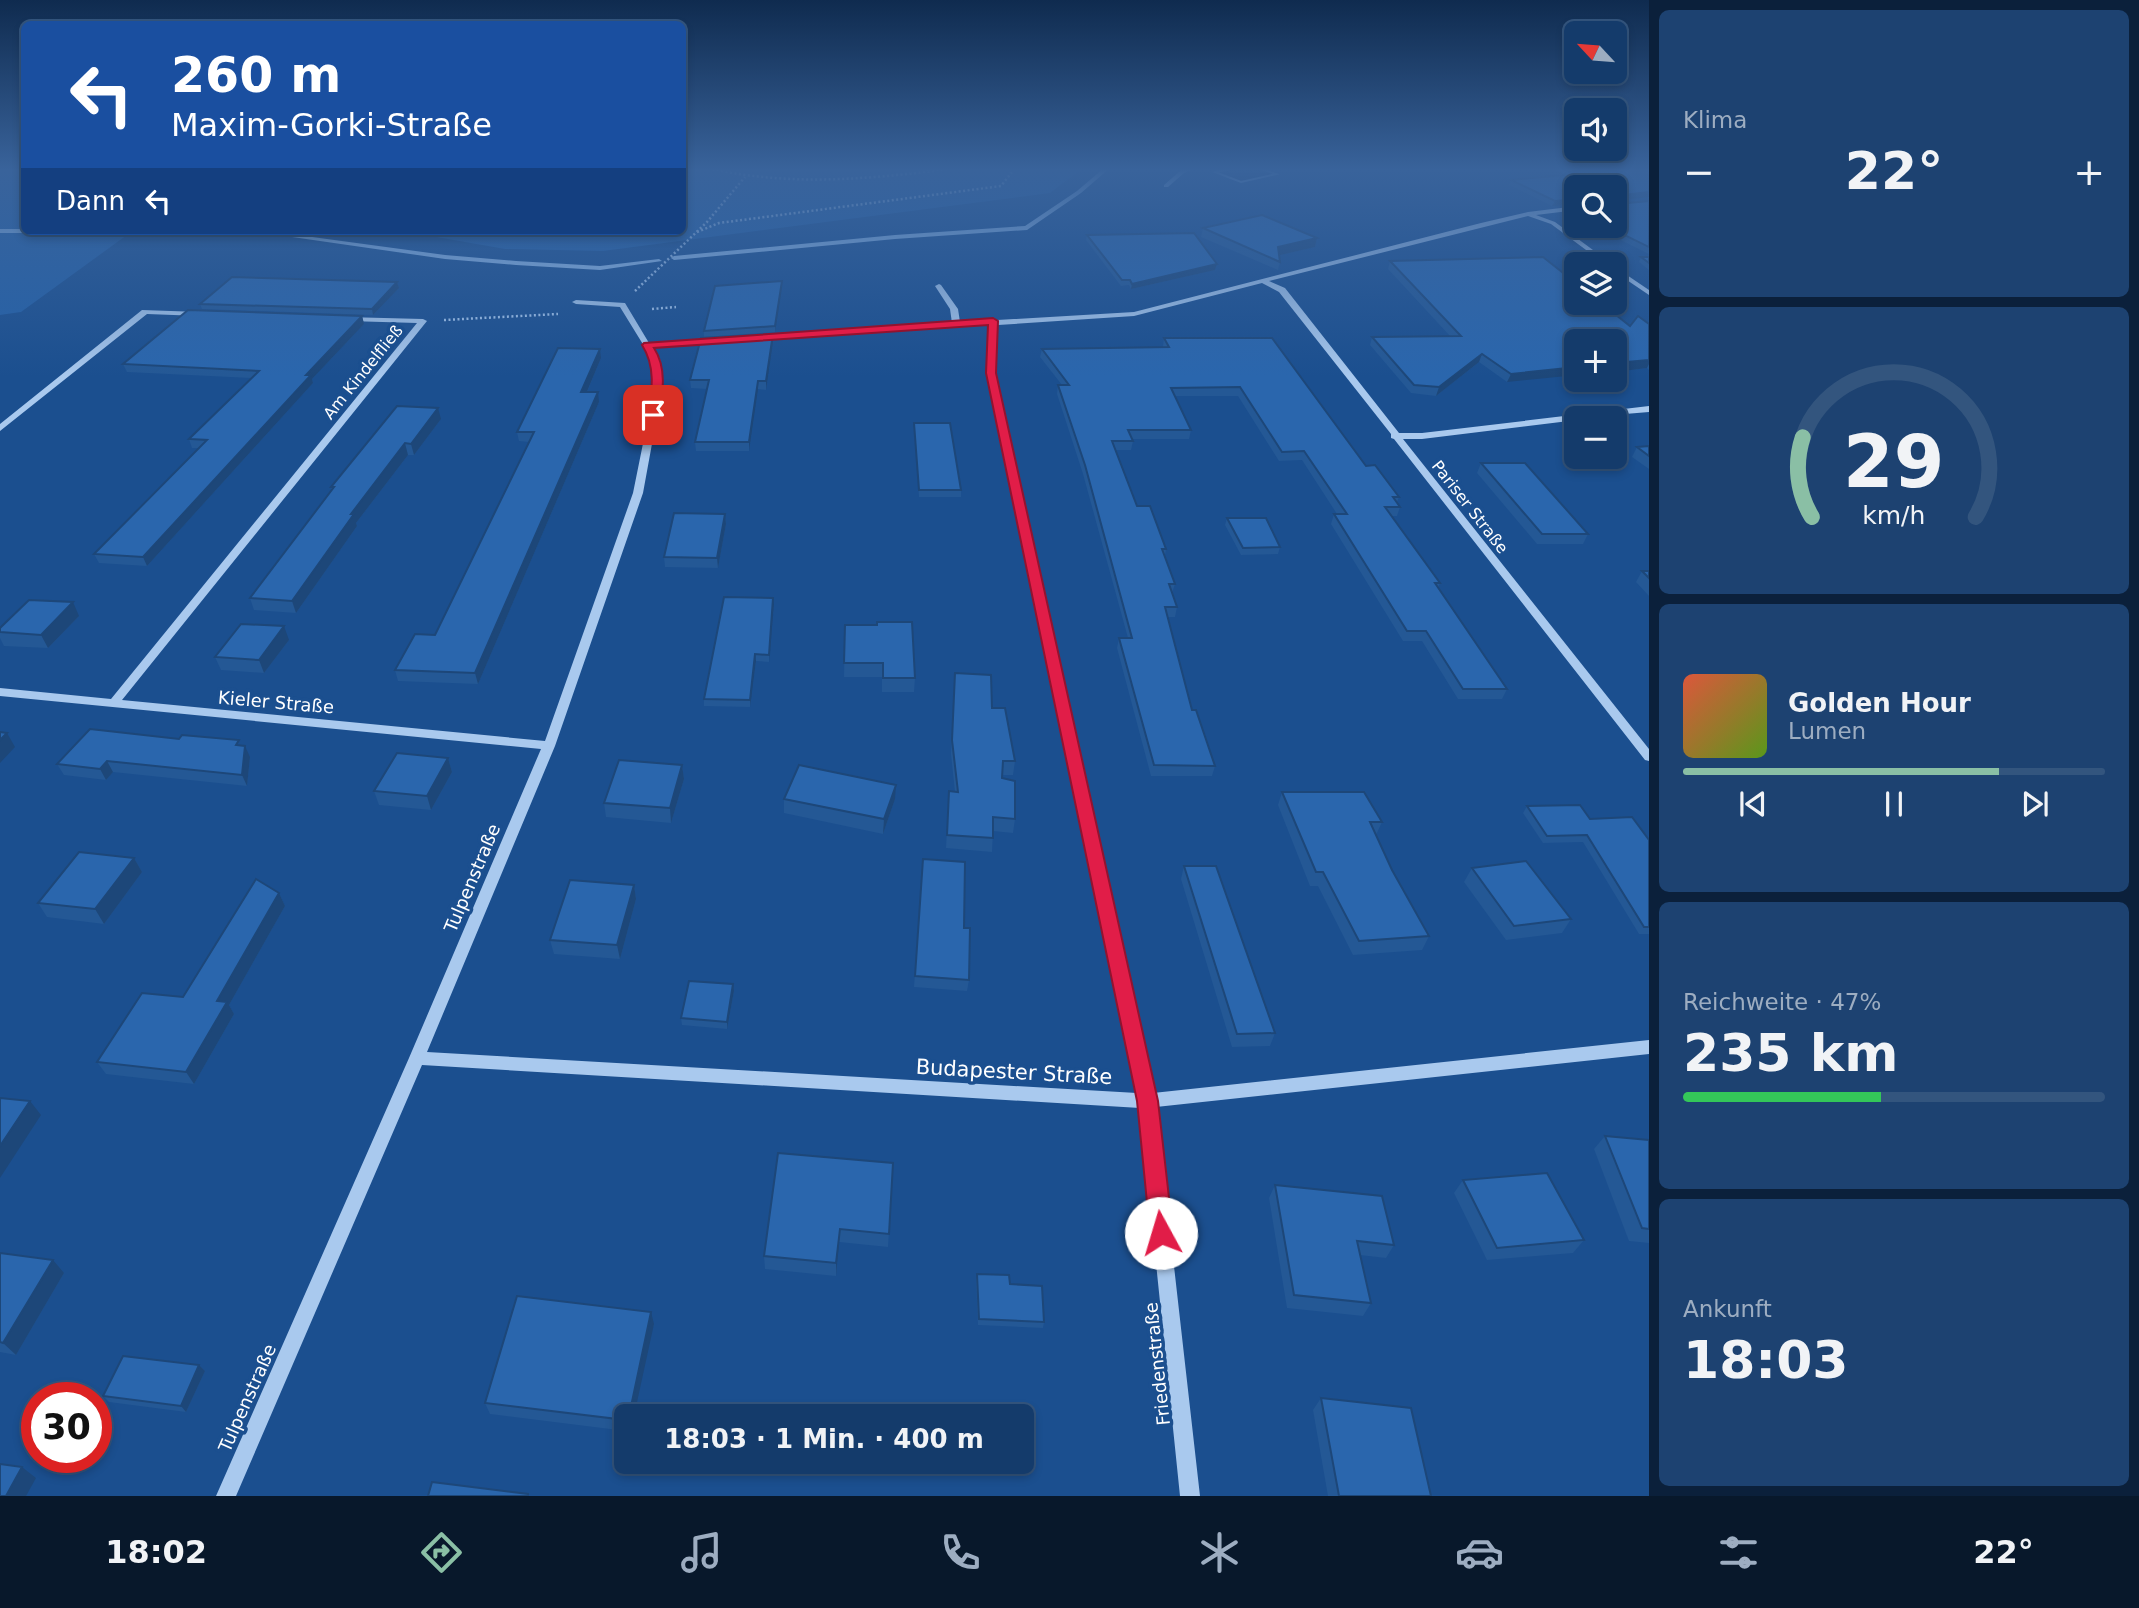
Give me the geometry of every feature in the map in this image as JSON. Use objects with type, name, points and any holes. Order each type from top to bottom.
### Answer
[{"type":"street","points":[[755,337],[1134,314],[1434,238]]},
{"type":"street","points":[[1573,238],[1593,252]]},
{"type":"street","points":[[1627,277],[1649,293]]},
{"type":"street","name":"Pariser Straße","points":[[1263,281],[1282,290],[1394,436],[1649,757]]},
{"type":"street","points":[[939,286],[954,309],[956,323]]},
{"type":"street","name":"Tulpenstraße","points":[[226,1496],[417,1058],[549,746],[638,492],[658,389],[656,359],[622,305],[576,302]]},
{"type":"street","points":[[0,428],[145,312],[208,314]]},
{"type":"street","name":"Am Kindelfließ","points":[[332,318],[423,321]]},
{"type":"street","name":"Am Kindelfließ","points":[[113,704],[423,321]]},
{"type":"street","name":"Friedenstraße","points":[[993,321],[991,373],[1147,1101],[1190,1496]]},
{"type":"street","points":[[647,345],[728,339]]},
{"type":"street","points":[[1394,436],[1422,436],[1649,410]]},
{"type":"street","name":"Kieler Straße","points":[[0,692],[549,746]]},
{"type":"street","name":"Budapester Straße","points":[[417,1058],[1147,1101],[1649,1047]]},
{"type":"path","points":[[650,275],[691,238]]},
{"type":"path","points":[[669,307],[676,307]]},
{"type":"path","points":[[423,321],[562,314]]},
{"type":"shaded area","points":[[0,238],[123,238],[21,312],[0,315]]},
{"type":"shaded area","points":[[441,238],[705,238],[603,251],[505,249]]},
{"type":"building","points":[[1089,238],[1198,238],[1217,264],[1132,284],[1130,280],[1122,280]]},
{"type":"building","points":[[1225,238],[1317,238],[1278,247],[1280,262]]},
{"type":"building","points":[[1630,238],[1649,238],[1649,247]]},
{"type":"building","points":[[1543,257],[1564,274],[1564,315],[1616,315],[1630,326],[1638,316],[1649,324],[1649,360],[1627,362],[1627,329],[1564,329],[1564,368],[1511,374],[1482,354],[1439,387],[1414,385],[1372,337],[1461,336],[1390,261]]},
{"type":"building","points":[[232,277],[397,282],[372,309],[200,304]]},
{"type":"building","points":[[782,281],[775,326],[704,331],[715,286]]},
{"type":"building","points":[[188,310],[362,316],[143,557],[94,554],[207,440],[189,439],[259,371],[123,364]]},
{"type":"building","points":[[773,334],[766,381],[758,381],[749,442],[695,442],[709,380],[690,380],[701,338]]},
{"type":"building","points":[[1164,338],[1272,338],[1366,466],[1375,465],[1399,497],[1393,497],[1400,507],[1385,507],[1440,583],[1435,583],[1507,689],[1463,689],[1426,631],[1407,631],[1334,514],[1347,514],[1304,451],[1282,452],[1240,387],[1171,388],[1191,430],[1128,430],[1133,441],[1112,441],[1137,506],[1150,506],[1166,549],[1162,549],[1175,584],[1169,584],[1177,607],[1165,607],[1192,710],[1196,710],[1215,766],[1154,765],[1119,638],[1132,638],[1085,465],[1058,385],[1069,385],[1042,349],[1169,347]]},
{"type":"building","points":[[558,348],[600,349],[581,392],[598,392],[475,673],[395,670],[415,634],[435,635],[534,432],[517,432]]},
{"type":"building","points":[[397,406],[438,408],[411,444],[405,443],[351,514],[354,514],[292,601],[250,598],[334,487],[331,487]]},
{"type":"building","points":[[914,423],[950,423],[961,490],[919,490]]},
{"type":"building","points":[[1649,446],[1649,456],[1637,447]]},
{"type":"building","points":[[1481,463],[1525,463],[1588,534],[1542,534]]},
{"type":"building","points":[[674,513],[725,514],[717,558],[664,557]]},
{"type":"building","points":[[1227,518],[1266,518],[1280,547],[1243,548]]},
{"type":"building","points":[[724,597],[773,598],[769,655],[755,654],[750,700],[704,699]]},
{"type":"building","points":[[29,600],[73,602],[41,635],[0,632],[0,628]]},
{"type":"building","points":[[877,622],[912,622],[915,678],[883,678],[883,663],[844,663],[845,625],[877,625]]},
{"type":"building","points":[[241,624],[284,626],[259,660],[215,657]]},
{"type":"building","points":[[955,673],[991,675],[992,708],[1005,708],[1015,761],[1003,761],[1002,778],[1015,781],[1015,819],[993,817],[993,838],[947,835],[949,791],[958,792],[952,740]]},
{"type":"building","points":[[90,729],[179,739],[182,735],[239,740],[236,745],[245,746],[242,775],[107,761],[100,769],[57,764]]},
{"type":"building","points":[[397,753],[448,758],[427,796],[374,791]]},
{"type":"building","points":[[619,760],[682,765],[670,808],[604,803]]},
{"type":"building","points":[[799,765],[896,785],[884,819],[784,799]]},
{"type":"building","points":[[1282,792],[1364,792],[1382,822],[1370,822],[1392,870],[1429,936],[1359,941],[1323,872],[1316,872]]},
{"type":"building","points":[[1580,805],[1590,819],[1632,817],[1649,840],[1649,927],[1644,927],[1587,835],[1547,836],[1527,806]]},
{"type":"building","points":[[79,852],[134,858],[95,909],[38,903]]},
{"type":"building","points":[[923,859],[965,862],[964,928],[970,928],[969,980],[915,976]]},
{"type":"building","points":[[1526,861],[1571,919],[1514,926],[1472,868]]},
{"type":"building","points":[[1184,866],[1216,866],[1275,1033],[1237,1034]]},
{"type":"building","points":[[256,879],[279,893],[217,1001],[227,1002],[186,1072],[97,1062],[142,993],[183,997]]},
{"type":"building","points":[[570,880],[634,885],[617,945],[550,940]]},
{"type":"building","points":[[689,981],[733,984],[727,1022],[681,1018]]},
{"type":"building","points":[[0,1098],[30,1101],[0,1146]]},
{"type":"building","points":[[1605,1136],[1649,1140],[1649,1229],[1642,1228]]},
{"type":"building","points":[[778,1153],[893,1163],[889,1234],[840,1229],[836,1263],[764,1256]]},
{"type":"building","points":[[1547,1173],[1584,1240],[1497,1248],[1463,1180]]},
{"type":"building","points":[[1275,1185],[1382,1196],[1394,1245],[1357,1241],[1371,1303],[1294,1295]]},
{"type":"building","points":[[0,1253],[53,1260],[3,1343],[0,1342]]},
{"type":"building","points":[[977,1274],[1009,1275],[1010,1284],[1042,1286],[1044,1322],[979,1319]]},
{"type":"building","points":[[517,1296],[651,1312],[632,1404],[614,1404],[614,1419],[485,1403]]},
{"type":"building","points":[[123,1356],[199,1365],[181,1406],[112,1397],[110,1382]]},
{"type":"building","points":[[1321,1398],[1411,1408],[1431,1496],[1339,1496]]},
{"type":"building","points":[[0,1464],[21,1467],[6,1496],[0,1496]]},
{"type":"building","points":[[432,1482],[528,1494],[528,1496],[428,1496]]},
{"type":"waterway","points":[[304,238],[445,257],[516,263],[600,268],[659,261]]},
{"type":"waterway","points":[[674,258],[886,238]]},
{"type":"route","points":[[653,415],[658,389],[656,359],[647,345],[993,321],[991,373],[1147,1101],[1161,1233]]}]
